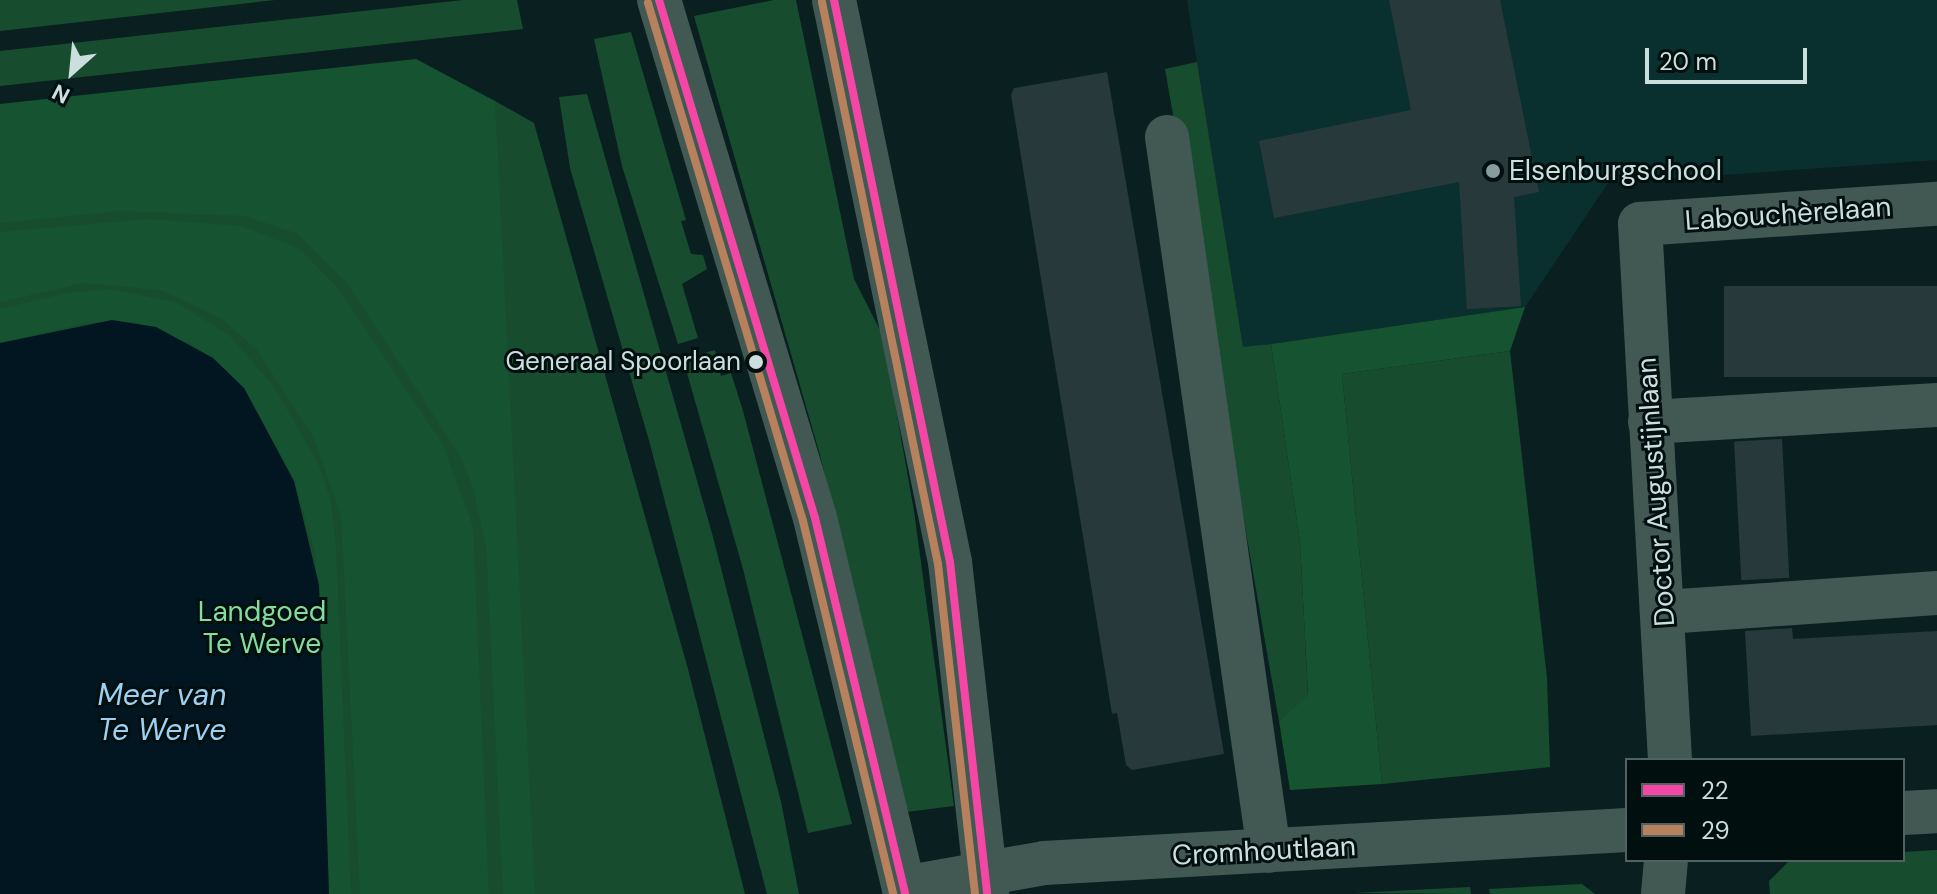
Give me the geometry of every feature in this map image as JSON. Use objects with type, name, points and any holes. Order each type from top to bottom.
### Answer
[{"type":"street","points":[[659,0],[815,518],[904,891]]},
{"type":"street","points":[[834,0],[950,562],[986,882]]},
{"type":"street","points":[[1167,137],[1269,851]]},
{"type":"street","name":"Labouchèrelaan","points":[[1640,224],[1937,204]]},
{"type":"street","name":"Doctor Augustijnlaan","points":[[1640,224],[1650,422],[1665,612],[1670,758]]},
{"type":"street","points":[[1650,422],[1937,405]]},
{"type":"street","points":[[1665,612],[1937,593]]},
{"type":"street","points":[[1905,813],[1937,811]]},
{"type":"street","name":"Cromhoutlaan","points":[[904,891],[1269,851],[1625,830]]},
{"type":"street","points":[[1663,894],[1666,862]]},
{"type":"shaded area","name":"Elsenburgschool","points":[[1187,0],[1937,0],[1937,160],[1608,183],[1525,307],[1243,348]]},
{"type":"green space","points":[[0,0],[275,0],[0,31]]},
{"type":"green space","points":[[463,0],[517,0],[523,29],[0,86],[0,51]]},
{"type":"green space","points":[[774,0],[796,0],[854,279],[883,336],[914,511],[954,806],[906,812],[820,455],[694,16]]},
{"type":"green space","points":[[631,32],[686,220],[681,221],[691,254],[703,255],[707,269],[682,284],[698,338],[678,344],[622,166],[594,39]]},
{"type":"green space","points":[[416,59],[495,101],[535,894],[503,894],[486,545],[472,485],[459,454],[347,283],[298,234],[244,216],[119,211],[0,223],[0,104]]},
{"type":"green space","points":[[1197,62],[1243,347],[1271,344],[1300,542],[1308,696],[1279,721],[1165,69]]},
{"type":"green space","points":[[587,94],[713,537],[781,802],[799,894],[767,894],[650,444],[570,168],[559,97]]},
{"type":"green space","name":"Landgoed Te Werve","points":[[495,101],[534,123],[688,669],[745,894],[0,894],[0,120],[495,117]]},
{"type":"green space","points":[[148,219],[241,226],[300,249],[337,287],[442,443],[473,527],[489,894],[360,894],[341,516],[314,438],[257,350],[221,318],[161,290],[84,283],[0,302],[0,232]]},
{"type":"green space","points":[[112,289],[177,303],[229,335],[273,385],[318,463],[331,501],[336,547],[351,894],[329,894],[315,552],[294,481],[244,388],[194,345],[136,322],[91,322],[0,343],[0,309],[67,293]]},
{"type":"green space","points":[[1525,307],[1510,351],[1342,374],[1382,784],[1290,790],[1279,721],[1308,695],[1300,542],[1271,344]]},
{"type":"green space","points":[[715,350],[721,376],[731,373],[743,411],[852,824],[808,833],[743,569],[683,359]]},
{"type":"green space","points":[[1510,351],[1547,678],[1550,767],[1382,784],[1342,374]]},
{"type":"green space","points":[[1937,850],[1937,894],[1770,894],[1769,881],[1788,862],[1905,862],[1905,852]]},
{"type":"green space","points":[[1582,884],[1595,894],[1490,894],[1489,889]]},
{"type":"green space","points":[[1470,887],[1471,894],[1355,893]]},
{"type":"water","name":"Meer van Te Werve","points":[[112,320],[156,327],[213,358],[244,388],[294,481],[319,585],[329,894],[0,894],[0,343]]},
{"type":"building","points":[[1389,0],[1500,0],[1539,192],[1514,197],[1521,306],[1467,309],[1459,182],[1274,218],[1259,141],[1411,110]]},
{"type":"building","points":[[1107,72],[1224,754],[1132,770],[1126,765],[1117,713],[1112,714],[1011,95],[1014,88]]},
{"type":"building","points":[[1724,286],[1937,286],[1937,377],[1724,377]]},
{"type":"building","points":[[1782,439],[1789,578],[1741,580],[1734,442]]},
{"type":"building","points":[[1792,628],[1793,639],[1937,631],[1937,725],[1751,736],[1745,631]]},
{"type":"transit line","name":"22","points":[[659,0],[815,518],[905,894]]},
{"type":"transit line","name":"22","points":[[834,0],[950,562],[987,894]]},
{"type":"transit line","name":"29","points":[[822,2],[938,564],[975,894]]},
{"type":"transit line","name":"29","points":[[648,3],[803,521],[893,894]]},
{"type":"place","name":"Elsenburgschool","points":[[1493,171]]},
{"type":"place","name":"Generaal Spoorlaan","points":[[756,362]]}]
